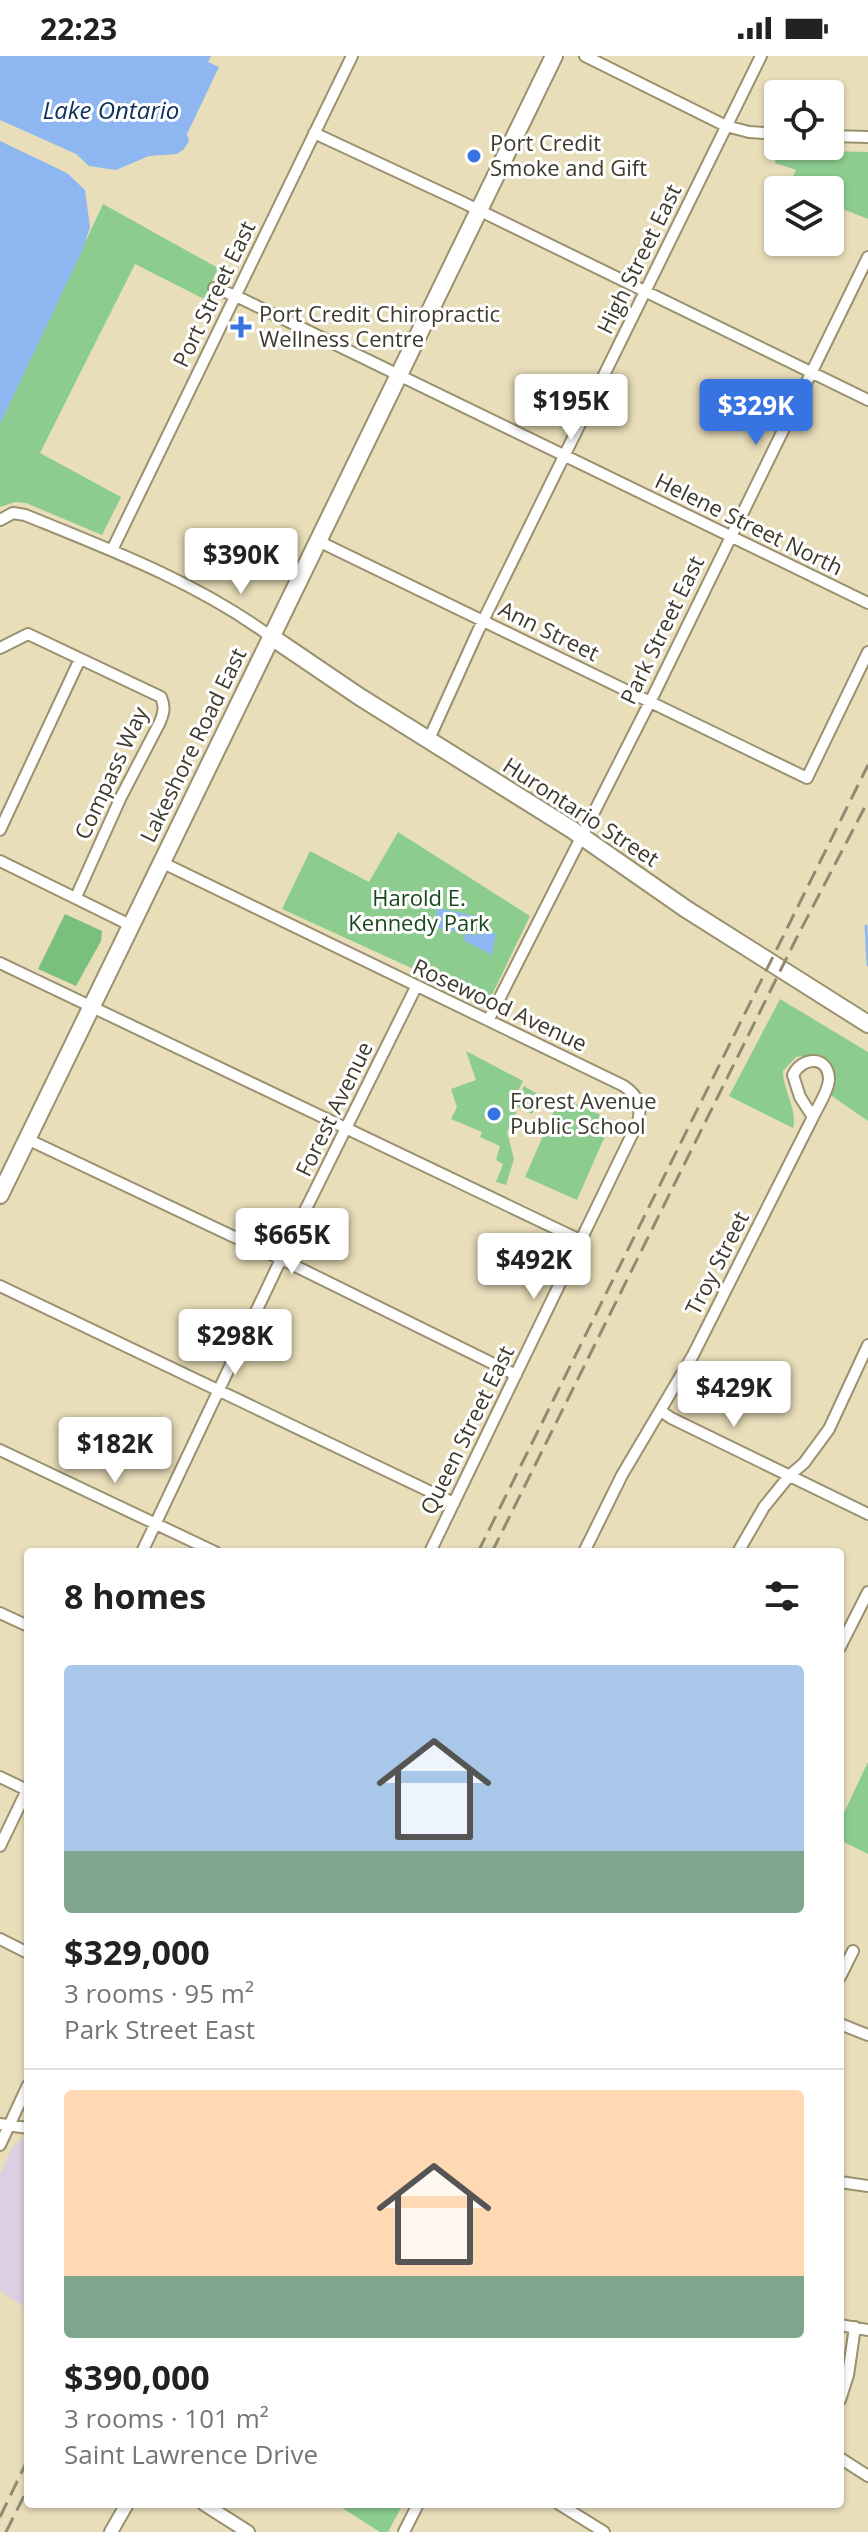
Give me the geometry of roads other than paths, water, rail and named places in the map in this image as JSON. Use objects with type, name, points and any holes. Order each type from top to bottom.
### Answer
[{"type":"main road","name":"Lakeshore Road East","points":[[0,1195],[554,56]]},
{"type":"main road","name":"Hurontario Street","points":[[270,636],[582,837],[686,909],[868,1024]]},
{"type":"street","name":"Port Street East","points":[[112,550],[352,56]]},
{"type":"street","points":[[585,56],[726,126],[764,133]]},
{"type":"street","name":"High Street East","points":[[429,739],[483,621],[761,56]]},
{"type":"street","points":[[314,133],[868,400]]},
{"type":"street","points":[[844,136],[868,137]]},
{"type":"street","name":"Park Street East","points":[[489,1019],[650,702],[868,257]]},
{"type":"street","name":"Helene Street North","points":[[214,288],[868,603]]},
{"type":"street","points":[[0,520],[13,513],[25,515],[112,550],[221,603],[270,636]]},
{"type":"street","name":"Ann Street","points":[[316,540],[807,778],[868,652]]},
{"type":"street","name":"Compass Way","points":[[0,648],[28,634],[161,697],[164,712],[76,897]]},
{"type":"street","points":[[0,830],[80,659]]},
{"type":"street","points":[[0,861],[130,925]]},
{"type":"street","name":"Rosewood Avenue","points":[[161,862],[624,1086],[638,1098],[641,1109]]},
{"type":"street","points":[[0,963],[582,1241]]},
{"type":"street","name":"Forest Avenue","points":[[144,1548],[281,1259],[416,987]]},
{"type":"street","name":"Troy Street","points":[[586,1548],[622,1475],[693,1355],[813,1117],[828,1085],[829,1075],[825,1067],[819,1062],[808,1061],[797,1066],[793,1075],[800,1097],[813,1117]]},
{"type":"street","name":"Queen Street East","points":[[432,1548],[582,1241],[638,1122],[641,1109]]},
{"type":"street","points":[[27,1139],[516,1375]]},
{"type":"street","points":[[0,1286],[454,1503]]},
{"type":"street","points":[[740,1548],[756,1518],[829,1429],[868,1345]]},
{"type":"street","points":[[661,1411],[868,1514]]},
{"type":"street","points":[[0,1450],[207,1548]]},
{"type":"street","points":[[844,1639],[868,1592]]},
{"type":"street","points":[[0,1613],[24,1624]]},
{"type":"street","points":[[0,1777],[24,1788]]},
{"type":"street","points":[[0,1846],[24,1795]]},
{"type":"street","points":[[0,1939],[24,1951]]},
{"type":"street","points":[[844,1969],[853,1951]]},
{"type":"street","points":[[844,2026],[868,2035]]},
{"type":"street","points":[[0,2145],[4,2125],[24,2092]]},
{"type":"street","points":[[4,2125],[24,2128]]},
{"type":"street","points":[[844,2183],[868,2186]]},
{"type":"street","points":[[844,2326],[868,2330]]},
{"type":"street","points":[[844,2388],[855,2327]]},
{"type":"street","points":[[844,2461],[868,2476]]},
{"type":"street","points":[[111,2532],[125,2508]]},
{"type":"street","points":[[210,2508],[248,2532]]},
{"type":"street","points":[[404,2532],[416,2508]]},
{"type":"street","points":[[565,2508],[604,2532]]},
{"type":"water","name":"Lake Ontario","points":[[0,56],[211,56],[208,62],[219,67],[187,134],[189,141],[184,149],[177,154],[149,156],[116,170],[89,166],[76,154],[0,120]]},
{"type":"water","name":"Lake Ontario","points":[[0,141],[67,173],[85,190],[90,227],[83,249],[0,424]]},
{"type":"water","points":[[437,908],[476,916],[472,935],[496,933],[492,955],[463,940],[466,934],[434,927]]},
{"type":"waterway","points":[[866,926],[868,965]]},
{"type":"railway","points":[[480,1548],[868,765]]},
{"type":"railway","points":[[494,1548],[796,939],[868,801]]},
{"type":"railway","points":[[0,2517],[24,2467]]},
{"type":"railway","points":[[6,2532],[24,2496]]},
{"type":"place","name":"Port Credit Smoke and Gift","points":[[474,156]]},
{"type":"place","name":"Port Credit Chiropractic Wellness Centre","points":[[241,327]]},
{"type":"place","name":"Forest Avenue Public School","points":[[494,1114]]},
{"type":"park label","name":"Harold E. Kennedy Park","points":[[419,910]]}]
